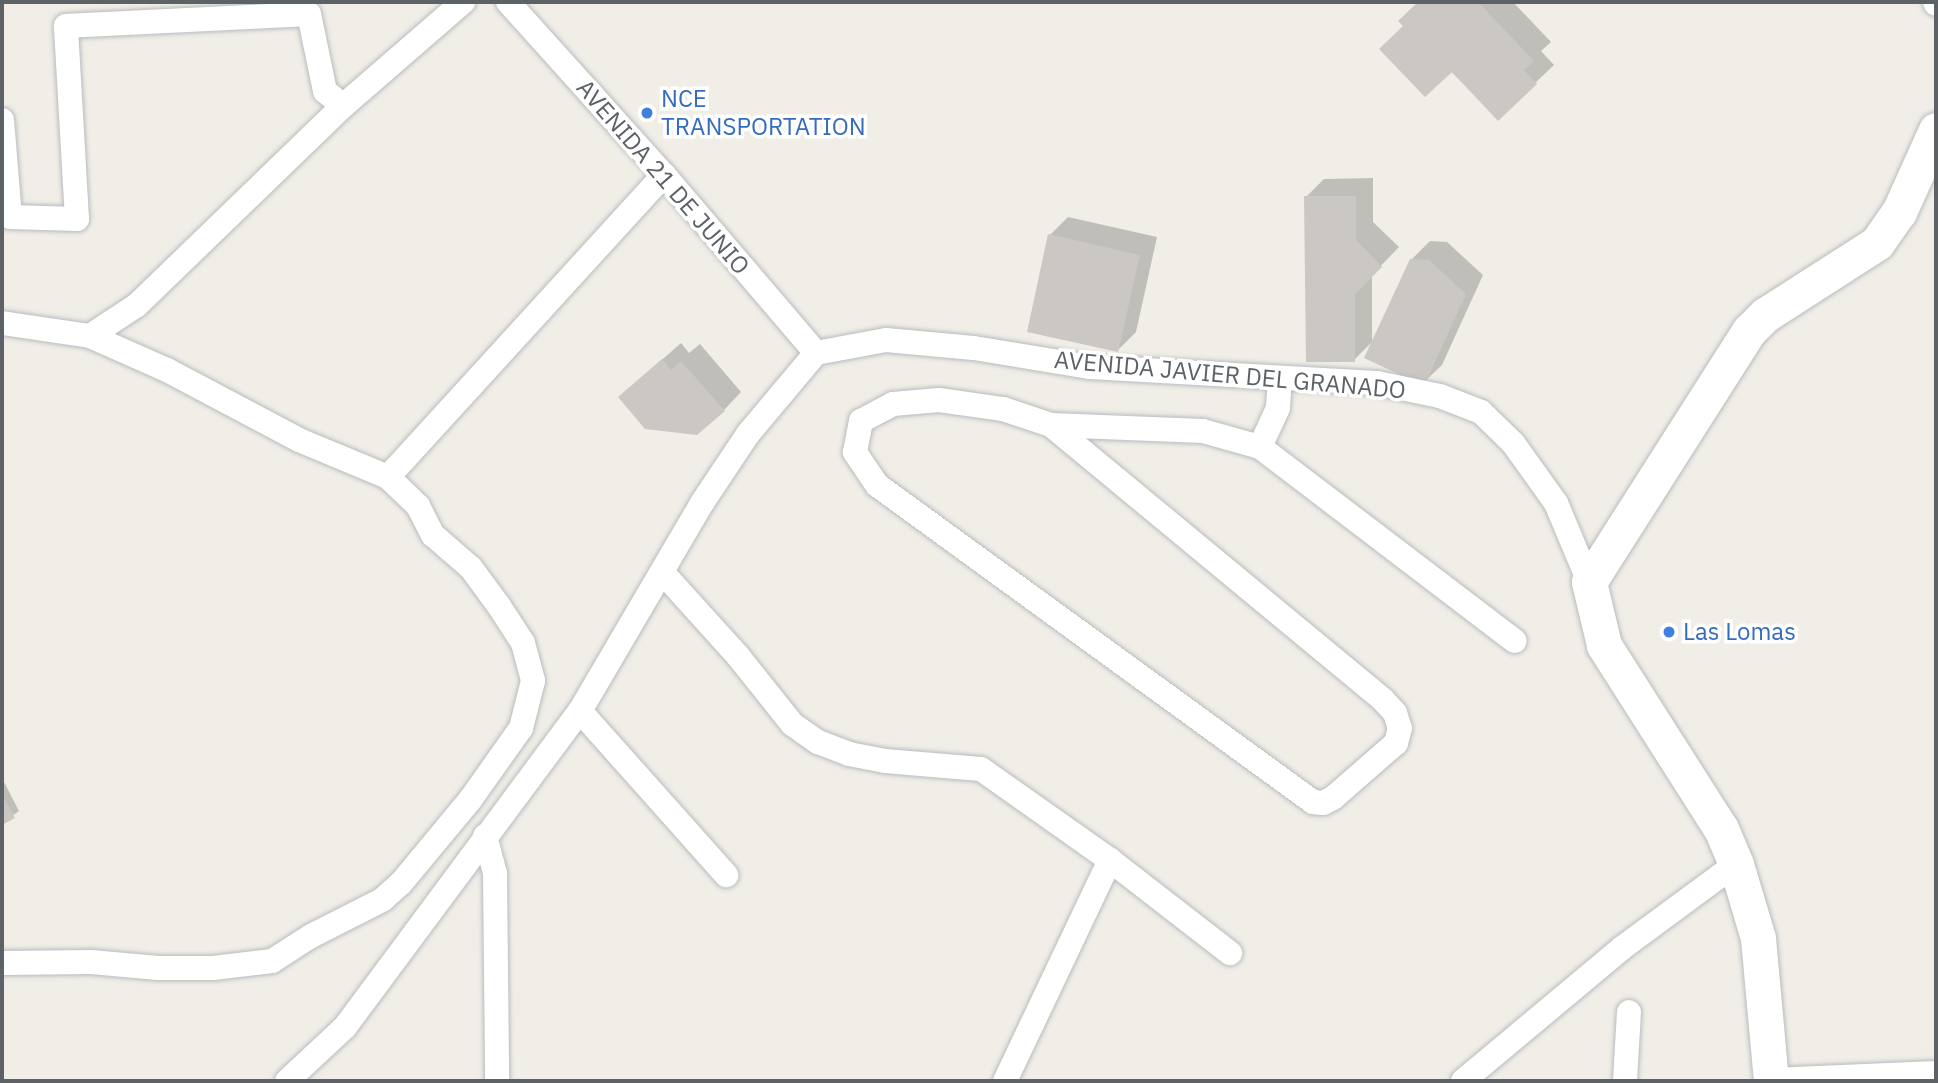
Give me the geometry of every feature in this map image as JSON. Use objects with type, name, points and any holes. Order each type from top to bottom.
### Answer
[{"type":"street","points":[[90,336],[136,306],[343,106],[463,2]]},
{"type":"street","name":"AVENIDA 21 DE JUNIO","points":[[508,2],[664,175],[816,353]]},
{"type":"street","points":[[2,120],[10,217],[77,219],[66,26],[309,14],[325,91],[343,106]]},
{"type":"street","points":[[1589,582],[1749,331],[1765,315],[1877,243],[1899,212],[1936,130]]},
{"type":"street","points":[[388,477],[664,175]]},
{"type":"street","points":[[2,323],[90,336],[167,370],[299,440],[388,477],[418,506],[433,535],[471,568],[499,606],[523,643],[533,681],[521,728],[470,800],[401,883],[382,900],[311,936],[272,961],[213,968],[158,968],[91,962],[2,963]]},
{"type":"street","name":"AVENIDA JAVIER DEL GRANADO","points":[[816,353],[886,340],[974,348],[1090,367],[1377,383],[1440,396],[1481,412],[1513,443],[1556,503],[1589,582],[1604,645],[1721,829],[1736,864],[1758,938],[1771,1081]]},
{"type":"street","points":[[287,1081],[345,1027],[580,711],[702,503],[748,433],[816,353]]},
{"type":"street","points":[[1261,447],[1278,408],[1280,378]]},
{"type":"street","points":[[1051,425],[1383,700],[1395,713],[1400,729],[1396,743],[1333,798],[1313,802],[877,485],[855,452],[861,421],[893,404],[939,400],[1003,409],[1051,425],[1203,431],[1261,447],[1515,641]]},
{"type":"street","points":[[663,573],[738,656],[792,724],[818,742],[849,754],[885,761],[981,769],[1110,860],[1230,953]]},
{"type":"street","points":[[580,711],[726,875]]},
{"type":"street","points":[[485,836],[495,873],[497,1081]]},
{"type":"street","points":[[1005,1081],[1110,860]]},
{"type":"street","points":[[1463,1081],[1622,947],[1736,864]]},
{"type":"street","points":[[1625,1081],[1629,1012]]},
{"type":"street","points":[[1771,1081],[1936,1073]]},
{"type":"building","points":[[1418,2],[1478,2],[1534,61],[1524,70],[1537,84],[1498,121],[1452,72],[1425,97],[1379,49],[1403,26],[1398,21]]},
{"type":"building","points":[[1304,196],[1356,196],[1356,240],[1382,267],[1355,294],[1355,362],[1306,362]]},
{"type":"building","points":[[1048,234],[1140,255],[1118,352],[1027,332]]},
{"type":"building","points":[[1410,259],[1429,260],[1466,294],[1424,386],[1364,358]]},
{"type":"building","points":[[662,359],[671,370],[681,361],[725,411],[697,435],[645,429],[618,397]]},
{"type":"building","points":[[2,794],[15,818],[2,825]]},
{"type":"place","name":"NCE TRANSPORTATION","points":[[647,113]]},
{"type":"place","name":"Las Lomas","points":[[1669,632]]}]
